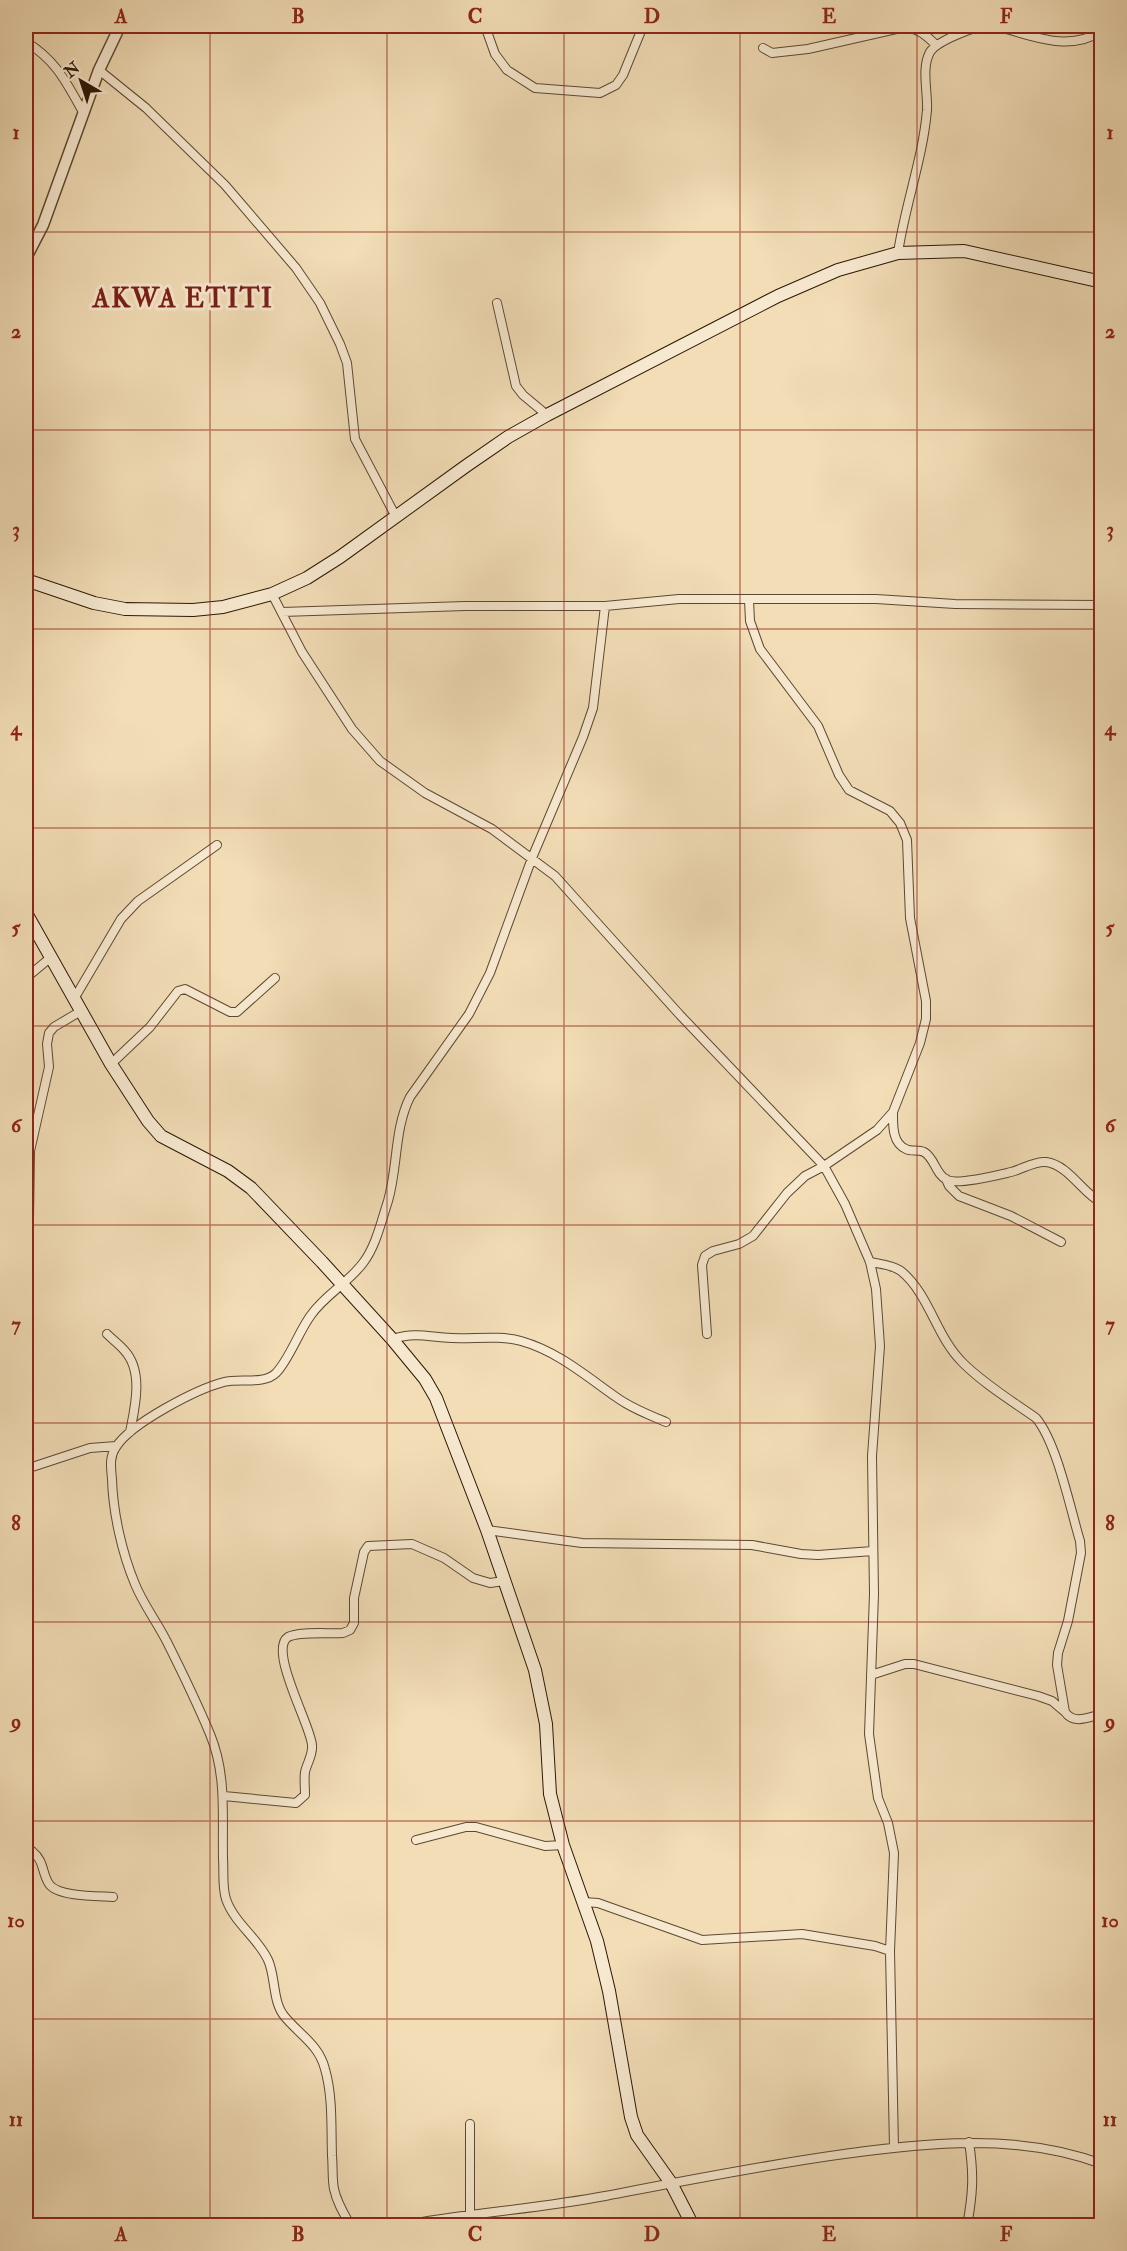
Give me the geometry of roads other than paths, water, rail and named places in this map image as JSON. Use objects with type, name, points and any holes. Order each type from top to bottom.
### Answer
[{"type":"main road","points":[[26,580],[94,603],[125,609],[193,610],[222,607],[272,594],[307,578],[332,562],[500,442],[547,415],[778,296],[838,270],[898,253],[964,251],[1101,282]]},
{"type":"main road","points":[[26,913],[111,1064],[148,1121],[161,1136],[228,1171],[251,1188],[392,1340],[425,1379],[436,1398],[487,1530],[540,1690],[546,1724],[550,1794],[563,1845],[597,1941],[609,1992],[631,2117],[637,2135],[671,2183],[693,2226]]},
{"type":"street","points":[[26,258],[44,225],[99,70],[120,26]]},
{"type":"street","points":[[485,26],[495,54],[507,70],[535,88],[600,93],[616,85],[623,75],[643,26]]},
{"type":"street","points":[[898,253],[902,220],[924,131],[927,108],[926,65],[936,45],[973,29],[987,26],[1051,42],[1071,42],[1091,38],[1101,31]]},
{"type":"street","points":[[763,48],[772,53],[808,49],[904,27],[917,29],[936,45]]},
{"type":"street","points":[[26,42],[57,67],[83,112]]},
{"type":"street","points":[[99,70],[146,108],[225,185],[296,268],[320,303],[347,363],[352,422],[356,439],[396,517]]},
{"type":"street","points":[[497,303],[516,386],[522,395],[547,415]]},
{"type":"street","points":[[272,594],[302,652],[352,729],[380,760],[425,793],[492,829],[555,876],[680,1015],[824,1166],[845,1204],[870,1262],[876,1289],[880,1346],[872,1456],[873,1551],[869,1734],[878,1798],[888,1823],[894,1853],[890,1951],[894,2148]]},
{"type":"street","points":[[282,612],[465,606],[605,606],[679,598],[876,599],[955,604],[1101,605]]},
{"type":"street","points":[[707,1334],[702,1265],[705,1256],[713,1251],[739,1244],[753,1236],[787,1193],[805,1176],[824,1166],[877,1130],[893,1112],[920,1043],[926,1019],[926,1001],[910,918],[908,840],[900,823],[890,811],[849,790],[838,775],[818,726],[760,649],[752,628],[749,600]]},
{"type":"street","points":[[351,2226],[339,2205],[333,2187],[331,2109],[325,2066],[313,2044],[284,2016],[279,2007],[272,1969],[266,1955],[226,1901],[222,1827],[224,1796],[219,1760],[210,1734],[166,1641],[141,1598],[133,1579],[113,1506],[111,1458],[116,1446],[130,1432],[148,1418],[183,1399],[224,1381],[269,1378],[277,1372],[304,1324],[319,1303],[363,1263],[373,1246],[389,1197],[403,1111],[410,1097],[469,1014],[490,973],[532,858],[583,737],[593,708],[605,606]]},
{"type":"street","points":[[74,999],[121,919],[138,901],[217,845]]},
{"type":"street","points":[[26,978],[50,958]]},
{"type":"street","points":[[111,1064],[150,1027],[178,992],[185,989],[230,1012],[237,1012],[275,978]]},
{"type":"street","points":[[26,1225],[29,1218],[30,1151],[49,1067],[47,1044],[49,1033],[54,1027],[81,1011]]},
{"type":"street","points":[[893,1112],[893,1131],[898,1142],[906,1150],[921,1150],[930,1156],[938,1172],[960,1196],[1011,1216],[1061,1242]]},
{"type":"street","points":[[945,1179],[955,1182],[1012,1172],[1040,1162],[1049,1162],[1059,1167],[1101,1203]]},
{"type":"street","points":[[870,1262],[901,1271],[920,1292],[953,1351],[962,1362],[1036,1418],[1050,1442],[1080,1541],[1081,1553],[1068,1621],[1058,1653],[1057,1665],[1065,1712]]},
{"type":"street","points":[[107,1334],[125,1350],[134,1366],[137,1380],[130,1432]]},
{"type":"street","points":[[392,1340],[408,1335],[423,1334],[450,1338],[506,1338],[521,1341],[555,1355],[629,1405],[666,1422]]},
{"type":"street","points":[[26,1469],[90,1448],[116,1446]]},
{"type":"street","points":[[487,1530],[582,1543],[752,1545],[818,1555],[873,1551]]},
{"type":"street","points":[[224,1796],[296,1803],[305,1795],[305,1772],[312,1745],[282,1650],[284,1642],[288,1637],[297,1634],[343,1633],[350,1630],[354,1623],[354,1598],[364,1552],[368,1546],[412,1544],[444,1558],[473,1578],[490,1583],[504,1581]]},
{"type":"street","points":[[871,1675],[905,1664],[914,1664],[1038,1696],[1052,1701],[1074,1720],[1101,1714]]},
{"type":"street","points":[[416,1840],[466,1827],[476,1827],[489,1828],[545,1846],[563,1845]]},
{"type":"street","points":[[26,1851],[32,1851],[40,1859],[50,1886],[60,1892],[113,1897]]},
{"type":"street","points":[[584,1902],[598,1904],[702,1940],[802,1934],[875,1946],[890,1951]]},
{"type":"street","points":[[470,2124],[470,2214]]},
{"type":"street","points":[[967,2226],[973,2191],[969,2142]]},
{"type":"street","points":[[399,2226],[470,2214],[603,2197],[782,2163],[894,2148],[969,2142],[1035,2147],[1101,2164]]},
{"type":"district","name":"AKWA ETITI","points":[[183,298]]}]
